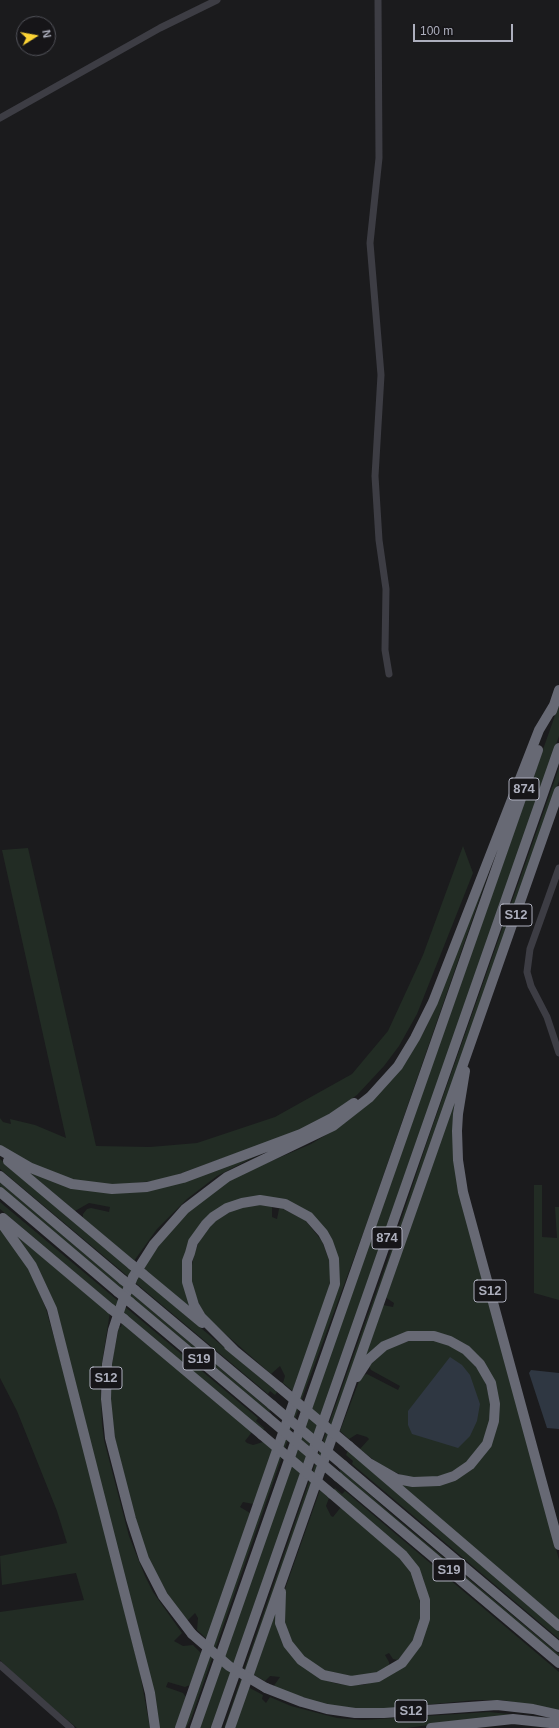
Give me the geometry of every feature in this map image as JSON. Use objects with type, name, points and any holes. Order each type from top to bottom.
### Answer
[{"type":"highway","points":[[0,1150],[34,1170],[72,1184],[112,1189],[156,1185],[197,1173],[315,1128],[352,1104],[390,1075],[408,1051],[425,1020],[539,730],[554,705],[559,690]]},
{"type":"highway","name":"874","points":[[195,1728],[554,705]]},
{"type":"highway","name":"874","points":[[216,1728],[559,748]]},
{"type":"highway","name":"S12","points":[[559,791],[474,1032],[458,1114],[457,1146],[460,1176],[475,1239],[559,1545]]},
{"type":"highway","points":[[230,1728],[474,1032]]},
{"type":"highway","name":"S12","points":[[390,1075],[360,1106],[332,1126],[227,1177],[185,1209],[159,1237],[142,1262],[128,1289],[120,1309],[111,1340],[106,1373],[106,1399],[110,1438],[136,1536],[146,1563],[168,1604],[192,1634],[229,1666],[266,1688],[302,1702],[327,1709],[355,1713],[384,1713],[497,1705],[533,1709],[559,1715]]},
{"type":"highway","points":[[0,1154],[349,1446],[559,1626]]},
{"type":"highway","name":"S19","points":[[0,1176],[559,1647]]},
{"type":"highway","name":"S19","points":[[0,1192],[559,1663]]},
{"type":"highway","points":[[180,1728],[330,1303],[335,1284],[334,1259],[323,1233],[309,1217],[285,1204],[260,1200],[242,1203],[227,1208],[213,1217],[206,1224],[194,1242],[187,1261],[187,1282],[194,1305],[201,1316],[234,1350]]},
{"type":"highway","points":[[0,1215],[403,1555],[415,1570],[423,1589],[425,1611],[422,1631],[411,1652],[393,1670],[378,1677],[361,1681],[333,1678],[308,1666],[294,1654],[288,1644],[280,1623],[280,1599],[287,1563]]},
{"type":"highway","points":[[0,1221],[32,1266],[52,1309],[150,1693],[155,1728]]},
{"type":"highway","points":[[343,1403],[362,1368],[375,1352],[394,1341],[408,1336],[434,1336],[458,1345],[466,1350],[480,1364],[491,1384],[495,1412],[490,1437],[483,1450],[466,1468],[446,1479],[422,1483],[397,1479],[369,1463]]},
{"type":"highway","points":[[431,1728],[513,1719],[559,1724]]},
{"type":"street","points":[[0,118],[160,28],[217,0]]},
{"type":"street","points":[[378,0],[379,158],[376,199],[370,243],[381,375],[375,476],[379,540],[386,589],[385,650],[389,674]]},
{"type":"street","points":[[559,868],[530,949],[527,972],[531,986],[546,1017],[559,1053]]},
{"type":"street","points":[[0,1665],[72,1728]]},
{"type":"shaded area","points":[[559,704],[559,736],[212,1728],[199,1728]]},
{"type":"shaded area","points":[[559,768],[559,781],[227,1728],[224,1728],[333,1412],[387,1262],[428,1139]]},
{"type":"shaded area","points":[[463,846],[473,873],[417,1014],[399,1046],[384,1066],[357,1095],[331,1113],[308,1127],[162,1180],[116,1185],[86,1183],[57,1176],[28,1163],[0,1145],[0,1118],[3,1122],[11,1124],[10,1119],[35,1125],[66,1138],[2,850],[28,848],[96,1146],[150,1147],[197,1143],[275,1117],[352,1074],[388,1031],[423,955]]},
{"type":"shaded area","points":[[491,866],[364,1231],[304,1393],[191,1719],[186,1728],[182,1728],[338,1261],[309,1213],[243,1199],[192,1239],[192,1311],[143,1268],[165,1237],[190,1210],[225,1183],[255,1168],[311,1144],[339,1127],[406,1062],[426,1028]]},
{"type":"shaded area","points":[[455,1095],[454,1155],[559,1560],[559,1620],[396,1483],[429,1486],[454,1480],[496,1428],[486,1367],[428,1332],[364,1358],[383,1305],[393,1307],[394,1303],[385,1297]]},
{"type":"shaded area","points":[[258,1155],[217,1176],[187,1199],[157,1229],[134,1261],[83,1218],[83,1214],[87,1209],[91,1208],[109,1212],[110,1207],[89,1203],[75,1211],[26,1170],[111,1192]]},
{"type":"shaded area","points":[[0,1159],[277,1392],[275,1395],[270,1391],[268,1394],[0,1169]]},
{"type":"shaded area","points":[[0,1182],[270,1410],[269,1413],[0,1188]]},
{"type":"shaded area","points":[[534,1185],[542,1185],[542,1237],[557,1238],[555,1207],[559,1207],[559,1300],[534,1293]]},
{"type":"shaded area","points":[[0,1202],[258,1418],[256,1421],[264,1428],[263,1432],[0,1209]]},
{"type":"shaded area","points":[[259,1204],[272,1206],[272,1217],[277,1219],[279,1209],[281,1208],[305,1220],[322,1241],[329,1260],[331,1273],[329,1288],[294,1392],[283,1383],[285,1376],[280,1366],[271,1374],[206,1317],[192,1286],[191,1270],[194,1255],[206,1230],[215,1221],[235,1209]]},
{"type":"shaded area","points":[[0,1229],[18,1252],[34,1279],[46,1309],[72,1402],[140,1673],[150,1728],[77,1728],[22,1682],[0,1660],[0,1612],[84,1600],[76,1573],[2,1585],[0,1556],[67,1543],[57,1511],[17,1411],[0,1378]]},
{"type":"shaded area","points":[[14,1231],[110,1312],[100,1376],[102,1424],[104,1440],[129,1536],[153,1592],[182,1633],[174,1641],[183,1646],[193,1645],[202,1654],[190,1685],[185,1687],[168,1682],[166,1687],[183,1693],[186,1697],[176,1728],[157,1728],[62,1332]]},
{"type":"shaded area","points":[[122,1322],[252,1432],[245,1441],[247,1443],[253,1445],[263,1442],[274,1451],[253,1504],[243,1502],[240,1507],[250,1513],[208,1640],[197,1630],[198,1618],[195,1613],[187,1621],[171,1600],[149,1560],[136,1523],[115,1439],[111,1407],[111,1372],[119,1327],[121,1327]]},
{"type":"shaded area","points":[[431,1340],[442,1342],[462,1352],[479,1370],[486,1384],[491,1407],[488,1435],[471,1459],[452,1473],[435,1478],[406,1477],[380,1465],[360,1449],[369,1439],[367,1437],[357,1434],[349,1439],[340,1431],[361,1376],[367,1374],[398,1390],[400,1386],[371,1370],[369,1366],[388,1348],[409,1341]]},
{"type":"shaded area","points":[[450,1357],[462,1365],[470,1375],[480,1404],[477,1421],[470,1436],[458,1448],[412,1434],[408,1425],[408,1411]]},
{"type":"shaded area","points":[[531,1370],[559,1373],[559,1429],[547,1428],[529,1373]]},
{"type":"shaded area","points":[[348,1450],[559,1630],[559,1639],[352,1464],[353,1461],[346,1455]]},
{"type":"shaded area","points":[[341,1469],[389,1512],[559,1654],[559,1659],[339,1473]]},
{"type":"shaded area","points":[[335,1488],[342,1494],[345,1491],[559,1672],[559,1710],[502,1700],[476,1700],[381,1709],[352,1708],[327,1705],[273,1687],[280,1677],[270,1676],[265,1681],[252,1674],[275,1610],[279,1632],[327,1681],[338,1684],[363,1685],[373,1682],[405,1664],[428,1597],[423,1578],[333,1491]]},
{"type":"shaded area","points":[[320,1490],[329,1498],[326,1506],[331,1516],[333,1517],[341,1507],[401,1559],[412,1574],[418,1588],[421,1611],[419,1627],[413,1641],[398,1660],[393,1659],[389,1653],[385,1655],[389,1662],[389,1667],[375,1674],[355,1678],[333,1675],[313,1666],[295,1648],[285,1625],[285,1589]]},
{"type":"shaded area","points":[[248,1687],[263,1695],[262,1699],[266,1703],[270,1697],[291,1706],[337,1718],[363,1720],[489,1712],[539,1717],[472,1719],[407,1728],[234,1728]]}]
